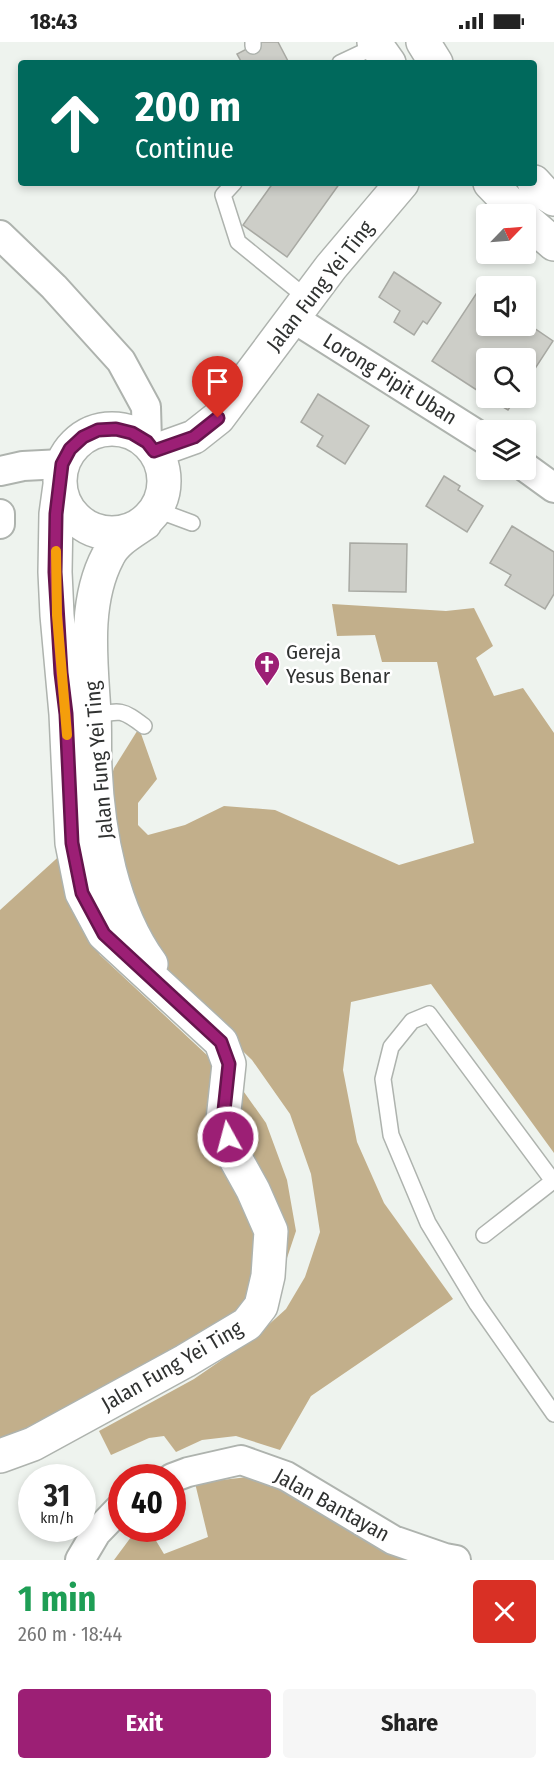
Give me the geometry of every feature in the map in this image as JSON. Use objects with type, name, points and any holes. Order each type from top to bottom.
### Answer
[{"type":"street","points":[[423,42],[434,60]]},
{"type":"street","name":"Jalan Fung Yei Ting","points":[[151,446],[194,437],[218,418],[300,308],[400,186]]},
{"type":"street","points":[[493,186],[510,204]]},
{"type":"street","points":[[536,228],[554,244]]},
{"type":"street","points":[[0,235],[54,287],[122,361],[146,407],[151,446],[162,465],[163,495],[151,516],[131,531],[115,534],[99,532],[84,526],[71,515],[63,501],[61,475],[70,449],[83,437],[98,430],[116,429],[132,433],[151,446]]},
{"type":"street","name":"Lorong Pipit Uban","points":[[300,308],[476,433]]},
{"type":"street","points":[[0,471],[23,466],[61,475]]},
{"type":"street","name":"Jalan Fung Yei Ting","points":[[0,1456],[33,1444],[185,1361],[247,1324],[261,1306],[268,1276],[271,1231],[253,1190],[233,1154],[223,1120],[229,1064],[221,1042],[104,934],[82,893],[72,843],[66,714],[57,615],[56,514],[61,475]]},
{"type":"street","points":[[536,475],[554,488]]},
{"type":"street","points":[[0,514],[0,524]]},
{"type":"street","name":"Jalan Fung Yei Ting","points":[[151,516],[114,546],[107,556],[94,593],[90,651],[95,770],[109,863],[126,918],[139,948],[176,1000]]},
{"type":"street","points":[[78,872],[109,863]]},
{"type":"street","name":"Jalan Bantayan","points":[[186,1473],[241,1460],[286,1476],[393,1540],[456,1560]]},
{"type":"street","points":[[80,1560],[96,1533],[108,1521]]},
{"type":"lane","points":[[349,60],[380,50]]},
{"type":"lane","points":[[231,186],[222,195],[238,242],[300,308]]},
{"type":"lane","points":[[151,516],[192,524]]},
{"type":"lane","points":[[94,716],[115,711],[127,713],[144,726]]},
{"type":"lane","points":[[484,1236],[553,1181],[429,1014],[412,1020],[391,1047],[383,1079],[391,1135],[428,1223],[477,1304],[554,1414]]},
{"type":"shaded area","points":[[332,604],[446,611],[474,608],[493,646],[476,658],[494,696],[523,688],[554,733],[554,1153],[431,984],[351,1002],[343,1070],[357,1142],[384,1203],[453,1299],[311,1396],[280,1450],[236,1436],[202,1440],[176,1452],[164,1436],[149,1438],[111,1455],[99,1431],[194,1379],[255,1337],[286,1309],[305,1277],[320,1232],[311,1174],[290,1114],[252,1060],[186,996],[136,941],[103,804],[114,768],[139,728],[157,779],[138,803],[138,825],[148,835],[185,825],[224,806],[275,810],[399,865],[474,843],[437,662],[382,662],[375,635],[337,636]]},
{"type":"shaded area","points":[[66,850],[84,929],[100,955],[239,1085],[266,1123],[287,1180],[296,1231],[285,1264],[239,1311],[24,1431],[0,1441],[0,910]]},
{"type":"shaded area","points":[[248,1477],[280,1486],[410,1560],[114,1560],[127,1542],[157,1542],[164,1554],[208,1537],[195,1483]]},
{"type":"building","points":[[260,42],[278,42],[287,60],[240,60],[237,54]]},
{"type":"building","points":[[271,186],[338,186],[287,257],[243,225]]},
{"type":"building","points":[[394,272],[441,303],[427,324],[423,321],[414,335],[394,322],[400,311],[379,297]]},
{"type":"building","points":[[476,294],[476,336],[536,336],[536,329],[553,341],[536,367],[536,348],[476,348],[476,390],[432,361]]},
{"type":"building","points":[[318,394],[369,426],[345,464],[317,446],[323,436],[301,422]]},
{"type":"building","points":[[444,476],[460,486],[458,490],[483,506],[467,532],[426,506]]},
{"type":"building","points":[[512,526],[554,552],[554,594],[545,609],[505,585],[511,575],[490,563]]},
{"type":"building","points":[[350,543],[407,544],[406,592],[349,591]]},
{"type":"slow traffic","points":[[56,551],[57,615],[67,735]]},
{"type":"place","name":"Gereja Yesus Benar","points":[[267,687]]},
{"type":"route","points":[[218,418],[194,437],[154,451],[147,442],[132,433],[116,429],[98,430],[83,437],[70,449],[62,464],[60,474],[56,514],[55,572],[71,792],[72,843],[82,893],[104,934],[221,1042],[229,1064],[223,1120],[228,1137]]}]
